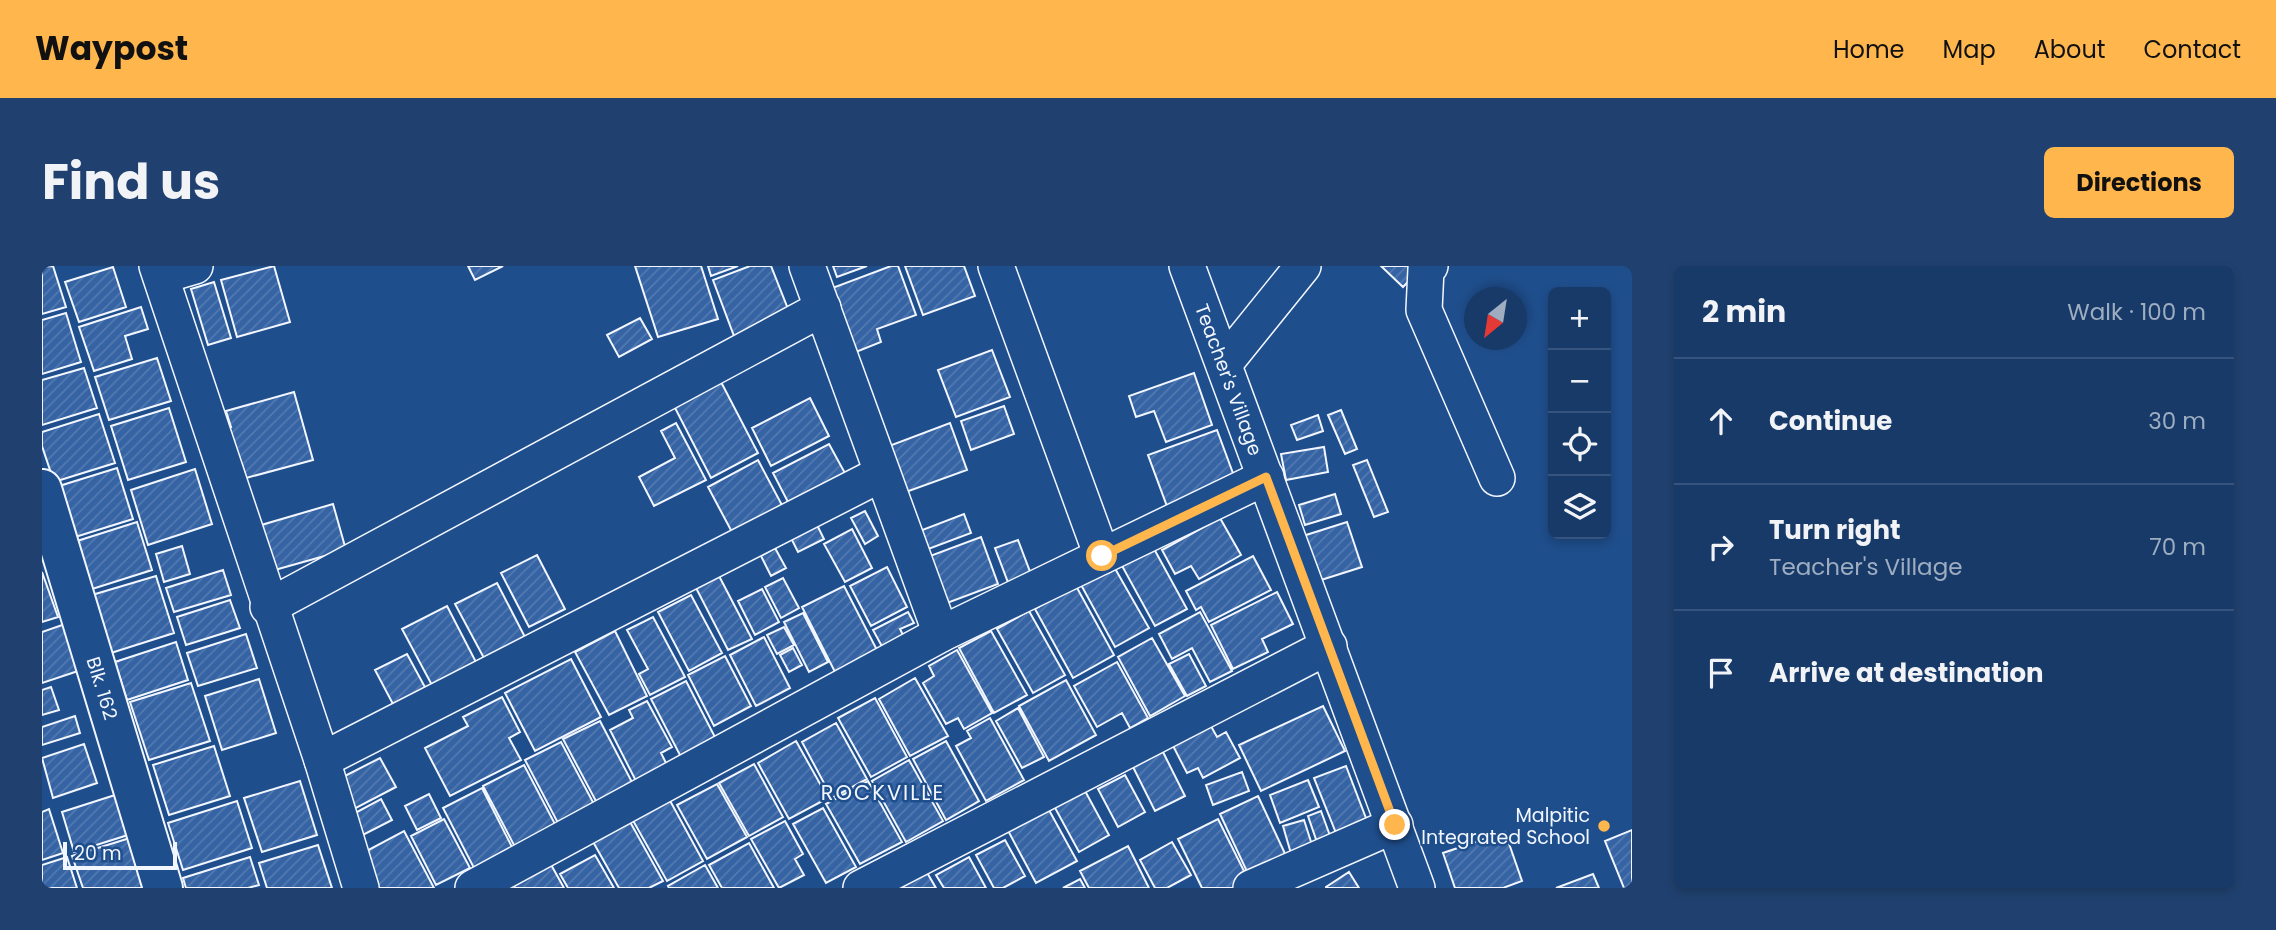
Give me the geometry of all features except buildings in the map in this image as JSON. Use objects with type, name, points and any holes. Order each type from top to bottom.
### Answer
[{"type":"street","points":[[195,266],[159,271],[268,607],[322,760],[361,888]]},
{"type":"street","points":[[807,266],[941,634]]},
{"type":"street","points":[[996,266],[1102,556]]},
{"type":"street","name":"Teacher's Village","points":[[1187,266],[1417,888]]},
{"type":"street","points":[[1224,364],[1303,266]]},
{"type":"street","points":[[1430,266],[1426,269],[1424,310],[1497,478]]},
{"type":"street","points":[[268,607],[823,308]]},
{"type":"street","points":[[322,760],[881,474]]},
{"type":"street","points":[[473,888],[941,634],[1266,477]]},
{"type":"street","name":"Blk. 162","points":[[42,489],[163,888]]},
{"type":"street","points":[[861,888],[1329,646]]},
{"type":"street","points":[[1251,888],[1395,825]]},
{"type":"place","name":"Malpitic Integrated School","points":[[1604,826]]},
{"type":"district","name":"ROCKVILLE","points":[[883,793]]},
{"type":"route","points":[[1102,556],[1266,477],[1395,825]]}]
